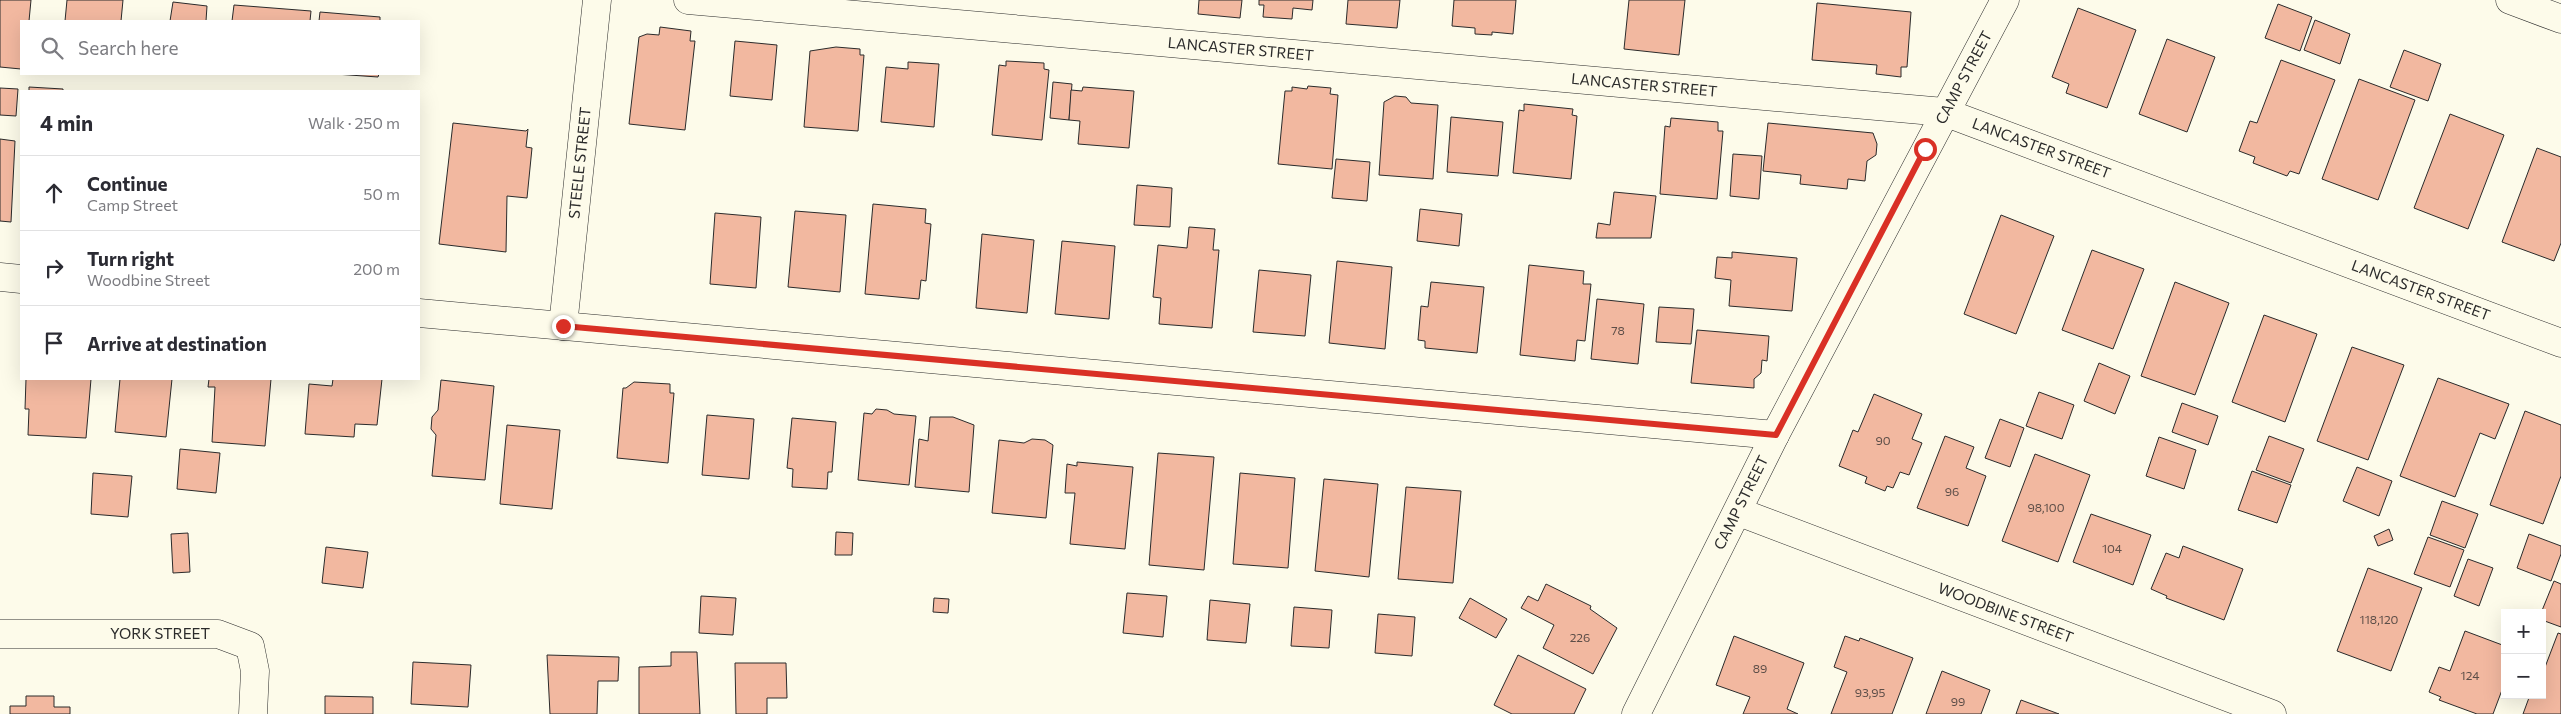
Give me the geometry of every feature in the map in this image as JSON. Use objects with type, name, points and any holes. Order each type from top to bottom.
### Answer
[{"type":"street","name":"STEELE STREET","points":[[563,326],[597,0]]},
{"type":"street","name":"LANCASTER STREET","points":[[688,0],[1944,112],[2561,343]]},
{"type":"street","name":"CAMP STREET","points":[[1636,714],[1776,435],[1944,112],[2005,0]]},
{"type":"street","points":[[2510,0],[2561,19]]},
{"type":"street","points":[[0,277],[20,279]]},
{"type":"street","points":[[420,313],[1776,435]]},
{"type":"street","name":"WOODBINE STREET","points":[[1738,512],[2272,714]]},
{"type":"street","name":"YORK STREET","points":[[0,634],[218,634],[250,646],[254,671],[253,714]]},
{"type":"building","points":[[0,0],[31,0],[29,20],[20,20],[20,69],[0,67]]},
{"type":"building","points":[[67,0],[123,0],[121,20],[65,20]]},
{"type":"building","points":[[1199,0],[1242,0],[1240,18],[1198,14]]},
{"type":"building","points":[[1259,0],[1313,0],[1312,10],[1293,8],[1292,19],[1263,17],[1264,5],[1259,5]]},
{"type":"building","points":[[1348,0],[1400,0],[1397,28],[1346,24]]},
{"type":"building","points":[[1454,0],[1516,0],[1513,34],[1492,32],[1492,35],[1475,34],[1475,28],[1452,26]]},
{"type":"building","points":[[1629,0],[1685,0],[1679,55],[1624,49]]},
{"type":"building","points":[[173,2],[207,6],[206,20],[170,20]]},
{"type":"building","points":[[1817,3],[1911,12],[1907,67],[1901,67],[1901,77],[1876,74],[1877,65],[1812,60]]},
{"type":"building","points":[[2278,4],[2312,17],[2300,51],[2265,38]]},
{"type":"building","points":[[234,5],[311,11],[310,20],[232,20]]},
{"type":"building","points":[[2078,8],[2136,30],[2107,108],[2066,93],[2069,84],[2052,77]]},
{"type":"building","points":[[320,12],[380,17],[380,20],[319,20]]},
{"type":"building","points":[[2315,20],[2350,34],[2340,64],[2304,50]]},
{"type":"building","points":[[660,27],[691,31],[690,41],[695,41],[685,130],[629,124],[639,37],[647,34],[659,35]]},
{"type":"building","points":[[2167,39],[2215,57],[2187,132],[2139,114]]},
{"type":"building","points":[[735,41],[777,45],[772,100],[730,96]]},
{"type":"building","points":[[836,47],[860,49],[860,55],[864,55],[858,131],[804,127],[810,51]]},
{"type":"building","points":[[2404,50],[2441,64],[2428,101],[2390,87]]},
{"type":"building","points":[[2281,60],[2335,80],[2299,174],[2290,171],[2287,176],[2253,163],[2255,157],[2239,151],[2250,121],[2257,123]]},
{"type":"building","points":[[1006,61],[1044,63],[1044,69],[1049,70],[1042,140],[992,135],[999,65],[1006,66]]},
{"type":"building","points":[[908,62],[939,64],[934,127],[881,122],[886,67],[908,69]]},
{"type":"building","points":[[349,75],[379,75],[378,77]]},
{"type":"building","points":[[2359,79],[2415,100],[2378,200],[2322,179]]},
{"type":"building","points":[[1053,82],[1072,84],[1069,120],[1050,118]]},
{"type":"building","points":[[1308,86],[1331,88],[1330,94],[1338,95],[1332,169],[1278,164],[1285,91],[1292,91],[1292,87],[1307,89]]},
{"type":"building","points":[[29,87],[63,89],[63,90],[29,90]]},
{"type":"building","points":[[1083,87],[1134,91],[1129,148],[1078,144],[1080,121],[1069,120],[1071,90],[1082,91]]},
{"type":"building","points":[[0,88],[18,89],[16,116],[0,115]]},
{"type":"building","points":[[1395,96],[1406,97],[1411,103],[1438,105],[1433,179],[1379,175],[1384,102]]},
{"type":"building","points":[[1524,104],[1573,109],[1572,115],[1577,116],[1571,179],[1513,173],[1519,110],[1524,111]]},
{"type":"building","points":[[2450,114],[2504,135],[2468,229],[2414,208]]},
{"type":"building","points":[[1451,117],[1503,122],[1498,176],[1447,172]]},
{"type":"building","points":[[1671,118],[1718,122],[1718,131],[1723,131],[1717,199],[1660,194],[1665,126],[1670,127]]},
{"type":"building","points":[[453,123],[526,131],[528,129],[526,147],[532,148],[527,198],[507,196],[506,252],[439,244]]},
{"type":"building","points":[[1768,123],[1873,133],[1877,144],[1876,155],[1867,161],[1865,181],[1848,179],[1847,189],[1800,184],[1801,175],[1763,171]]},
{"type":"building","points":[[0,139],[15,141],[11,222],[0,221]]},
{"type":"building","points":[[2537,148],[2561,157],[2561,243],[2554,261],[2502,242]]},
{"type":"building","points":[[1733,154],[1762,156],[1759,199],[1730,196]]},
{"type":"building","points":[[1336,159],[1370,162],[1367,201],[1332,198]]},
{"type":"building","points":[[1137,185],[1172,188],[1170,227],[1134,225]]},
{"type":"building","points":[[1614,192],[1656,196],[1651,238],[1596,238],[1598,223],[1610,225]]},
{"type":"building","points":[[873,204],[926,209],[925,223],[931,224],[926,281],[921,280],[919,299],[865,294]]},
{"type":"building","points":[[1420,209],[1462,214],[1459,246],[1417,241]]},
{"type":"building","points":[[795,211],[846,215],[840,292],[788,287]]},
{"type":"building","points":[[715,213],[761,217],[756,288],[710,284]]},
{"type":"building","points":[[2001,215],[2054,236],[2016,334],[1964,314]]},
{"type":"building","points":[[1189,227],[1215,229],[1213,250],[1219,250],[1212,328],[1159,324],[1161,298],[1153,297],[1158,245],[1187,248]]},
{"type":"building","points":[[982,234],[1034,240],[1027,313],[976,308]]},
{"type":"building","points":[[1062,241],[1115,246],[1109,319],[1055,314]]},
{"type":"building","points":[[2092,250],[2144,269],[2113,349],[2062,330]]},
{"type":"building","points":[[1732,252],[1797,258],[1792,311],[1729,306],[1731,280],[1715,278],[1717,257],[1732,258]]},
{"type":"building","points":[[1337,261],[1392,267],[1385,349],[1329,343]]},
{"type":"building","points":[[1529,265],[1584,271],[1583,284],[1591,284],[1585,341],[1577,340],[1575,361],[1520,355]]},
{"type":"building","points":[[1259,270],[1311,275],[1305,336],[1253,332]]},
{"type":"building","points":[[1431,282],[1484,287],[1477,353],[1425,348],[1425,341],[1418,340],[1421,306],[1428,307]]},
{"type":"building","points":[[2175,282],[2229,303],[2195,395],[2141,376]]},
{"type":"building","points":[[1597,299],[1644,304],[1638,364],[1591,359]]},
{"type":"building","points":[[1659,307],[1694,309],[1691,344],[1656,342]]},
{"type":"building","points":[[2264,315],[2317,334],[2285,422],[2232,402]]},
{"type":"building","points":[[1697,330],[1769,336],[1767,361],[1762,360],[1761,373],[1754,379],[1754,388],[1691,383]]},
{"type":"building","points":[[2352,347],[2404,365],[2368,460],[2317,441]]},
{"type":"building","points":[[2099,363],[2130,376],[2115,414],[2084,401]]},
{"type":"building","points":[[2438,378],[2509,404],[2495,439],[2480,433],[2455,497],[2400,476]]},
{"type":"building","points":[[26,380],[91,380],[86,438],[28,435],[29,409],[25,409]]},
{"type":"building","points":[[120,380],[172,380],[166,437],[115,432]]},
{"type":"building","points":[[209,380],[271,380],[265,446],[212,442],[215,387],[208,387]]},
{"type":"building","points":[[333,380],[382,380],[377,425],[355,424],[354,437],[305,434],[309,384],[332,386]]},
{"type":"building","points":[[441,380],[494,386],[485,480],[432,476],[436,435],[431,429],[432,417],[438,410]]},
{"type":"building","points":[[634,382],[670,384],[670,393],[674,393],[668,463],[617,458],[623,388]]},
{"type":"building","points":[[2039,392],[2074,405],[2062,439],[2026,426]]},
{"type":"building","points":[[1874,394],[1922,414],[1912,439],[1922,443],[1909,475],[1900,472],[1893,488],[1887,486],[1885,491],[1865,483],[1867,477],[1839,466],[1853,430],[1858,432]]},
{"type":"building","points":[[2182,403],[2218,416],[2208,445],[2172,432]]},
{"type":"building","points":[[876,409],[887,410],[894,414],[916,416],[909,485],[858,480],[864,413],[872,414]]},
{"type":"building","points":[[2525,411],[2561,425],[2561,476],[2543,524],[2490,505]]},
{"type":"building","points":[[707,415],[754,419],[749,479],[702,475]]},
{"type":"building","points":[[930,417],[953,417],[974,425],[969,492],[915,487],[919,439],[928,441]]},
{"type":"building","points":[[792,418],[836,422],[832,472],[828,472],[827,489],[792,487],[793,469],[787,468]]},
{"type":"building","points":[[2000,419],[2024,428],[2010,467],[1985,458]]},
{"type":"building","points":[[507,425],[560,430],[552,509],[500,504]]},
{"type":"building","points":[[1945,436],[1974,447],[1966,468],[1986,476],[1968,526],[1917,508]]},
{"type":"building","points":[[2269,436],[2304,449],[2291,483],[2256,470]]},
{"type":"building","points":[[2159,437],[2196,450],[2184,489],[2146,476]]},
{"type":"building","points":[[1032,439],[1045,440],[1053,445],[1046,518],[992,513],[999,440],[1024,443]]},
{"type":"building","points":[[180,449],[220,453],[216,493],[177,489]]},
{"type":"building","points":[[1158,453],[1214,457],[1204,570],[1149,565]]},
{"type":"building","points":[[2035,454],[2090,475],[2058,562],[2002,541]]},
{"type":"building","points":[[1077,462],[1133,467],[1125,549],[1070,544],[1075,493],[1065,493],[1067,464],[1077,466]]},
{"type":"building","points":[[2357,467],[2392,481],[2379,516],[2343,501]]},
{"type":"building","points":[[2252,471],[2291,485],[2277,523],[2238,510]]},
{"type":"building","points":[[93,473],[132,476],[128,517],[91,514]]},
{"type":"building","points":[[1240,473],[1295,478],[1288,568],[1233,564]]},
{"type":"building","points":[[1324,479],[1378,484],[1369,577],[1315,571]]},
{"type":"building","points":[[1406,487],[1461,491],[1453,583],[1398,579]]},
{"type":"building","points":[[2442,501],[2478,514],[2465,548],[2430,535]]},
{"type":"building","points":[[2091,514],[2151,535],[2133,585],[2073,562]]},
{"type":"building","points":[[2389,529],[2393,540],[2378,546],[2374,536]]},
{"type":"building","points":[[836,532],[853,533],[852,555],[835,555]]},
{"type":"building","points":[[188,533],[190,572],[173,573],[171,534]]},
{"type":"building","points":[[2529,534],[2561,546],[2561,554],[2551,581],[2517,568]]},
{"type":"building","points":[[2428,537],[2464,550],[2450,587],[2414,574]]},
{"type":"building","points":[[2183,546],[2243,569],[2224,620],[2166,598],[2167,596],[2151,589],[2166,553],[2179,558]]},
{"type":"building","points":[[326,547],[368,552],[363,588],[322,583]]},
{"type":"building","points":[[2468,559],[2493,568],[2479,606],[2454,596]]},
{"type":"building","points":[[2368,568],[2422,588],[2391,671],[2337,651]]},
{"type":"building","points":[[2554,581],[2561,584],[2561,627],[2546,621],[2546,609],[2543,609]]},
{"type":"building","points":[[1546,584],[1591,606],[1590,609],[1617,628],[1593,674],[1543,648],[1554,625],[1521,608],[1528,596],[1538,601]]},
{"type":"building","points":[[1127,593],[1167,596],[1163,637],[1123,633]]},
{"type":"building","points":[[701,596],[736,598],[733,635],[699,633]]},
{"type":"building","points":[[934,598],[949,599],[948,613],[933,612]]},
{"type":"building","points":[[1470,598],[1507,619],[1496,638],[1459,618]]},
{"type":"building","points":[[1210,600],[1250,604],[1246,643],[1207,640]]},
{"type":"building","points":[[1294,607],[1332,610],[1329,648],[1291,646]]},
{"type":"building","points":[[1378,614],[1415,617],[1412,656],[1375,653]]},
{"type":"building","points":[[2465,631],[2501,644],[2501,693],[2493,714],[2477,714],[2439,700],[2441,697],[2429,692],[2439,667],[2450,671]]},
{"type":"building","points":[[2558,633],[2561,634],[2561,714],[2523,714],[2529,699],[2546,699],[2546,664]]},
{"type":"building","points":[[1734,636],[1804,663],[1787,709],[1798,714],[1743,714],[1750,697],[1716,685]]},
{"type":"building","points":[[1845,636],[1859,641],[1860,638],[1913,658],[1892,714],[1831,714],[1847,672],[1834,667]]},
{"type":"building","points":[[671,652],[697,652],[700,714],[639,714],[639,667],[671,666]]},
{"type":"building","points":[[547,655],[619,657],[618,681],[598,681],[597,714],[550,714]]},
{"type":"building","points":[[1518,655],[1586,689],[1574,714],[1512,714],[1494,705]]},
{"type":"building","points":[[413,662],[471,665],[468,707],[411,704]]},
{"type":"building","points":[[735,663],[786,663],[787,698],[767,698],[767,714],[736,714]]},
{"type":"building","points":[[1942,671],[1990,690],[1981,714],[1926,714]]},
{"type":"building","points":[[26,696],[54,696],[54,707],[70,707],[70,714],[10,714],[10,706],[26,706]]},
{"type":"building","points":[[325,696],[373,697],[373,714],[325,714]]},
{"type":"building","points":[[2021,700],[2059,714],[2016,714]]},
{"type":"route","points":[[563,326],[1776,435],[1925,149]]}]
